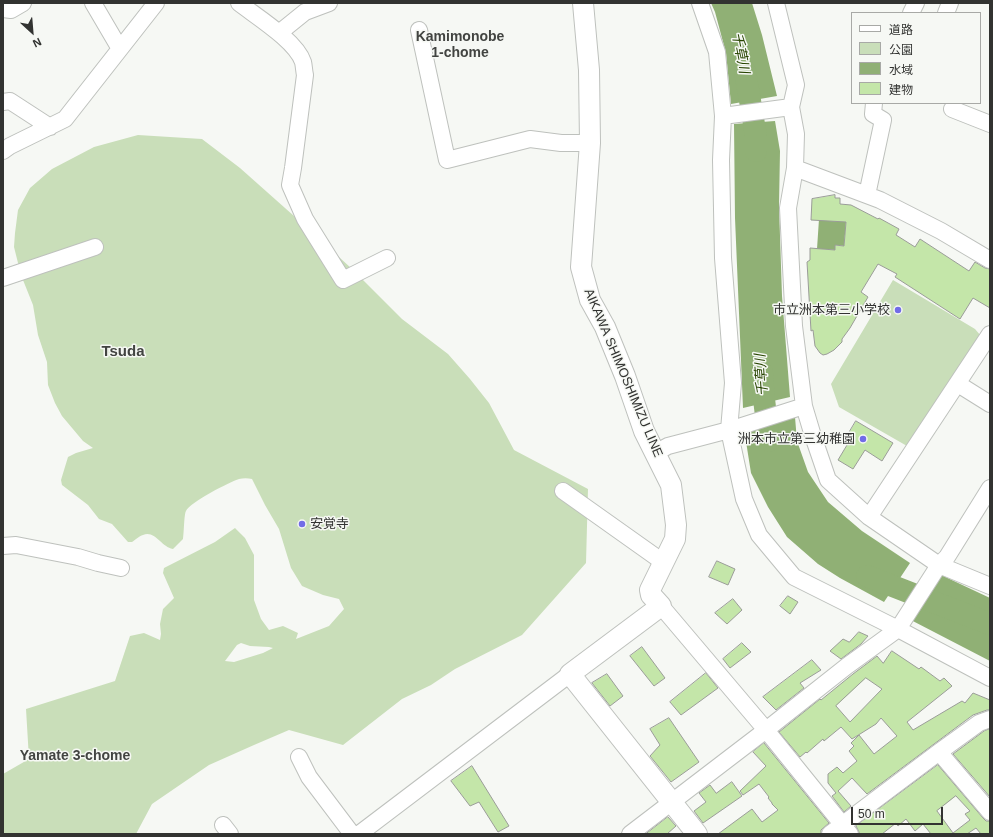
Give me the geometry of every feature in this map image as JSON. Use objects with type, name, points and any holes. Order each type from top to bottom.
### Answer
[{"type":"main road","name":"AIKAWA SHIMOSHIMIZU LINE","points":[[583,3],[589,70],[590,143],[581,267],[590,300],[605,327],[625,376],[644,431],[671,485],[676,525],[675,539],[650,590],[661,606]]},
{"type":"main road","points":[[661,606],[570,674],[697,834]]},
{"type":"street","points":[[3,9],[11,10],[23,3]]},
{"type":"street","points":[[94,3],[120,49]]},
{"type":"street","points":[[3,151],[10,146],[65,119],[156,3]]},
{"type":"street","points":[[239,3],[279,33],[295,48],[303,61],[305,75],[290,182],[291,188],[305,219],[343,280],[387,258]]},
{"type":"street","points":[[279,33],[305,12],[329,3]]},
{"type":"street","points":[[700,3],[717,52],[723,116],[721,160],[723,258],[733,383],[728,430],[744,499],[759,535],[794,577],[898,629],[990,678]]},
{"type":"street","points":[[912,12],[916,3]]},
{"type":"street","points":[[778,4],[796,85],[791,107],[796,134],[795,168],[788,208],[794,326],[804,406],[828,480],[869,517],[939,565],[990,586]]},
{"type":"street","points":[[419,30],[447,160],[530,139],[561,143],[590,143]]},
{"type":"street","points":[[3,102],[10,101],[50,127]]},
{"type":"street","points":[[867,195],[883,120],[873,114],[874,104]]},
{"type":"street","points":[[723,116],[791,107]]},
{"type":"street","points":[[952,109],[990,124]]},
{"type":"street","points":[[795,168],[880,200],[990,260]]},
{"type":"street","points":[[3,278],[95,247]]},
{"type":"street","points":[[869,517],[990,334]]},
{"type":"street","points":[[958,384],[990,404]]},
{"type":"street","points":[[655,453],[668,446],[728,430],[804,406]]},
{"type":"street","points":[[630,834],[847,666],[898,629],[939,565],[947,557],[990,488]]},
{"type":"street","points":[[563,491],[663,562]]},
{"type":"street","points":[[3,546],[16,545],[78,557],[121,568]]},
{"type":"street","points":[[661,606],[766,730],[841,831],[939,752],[979,723],[990,719]]},
{"type":"street","points":[[359,834],[570,674]]},
{"type":"street","points":[[939,752],[990,812]]},
{"type":"street","points":[[300,757],[309,777],[352,834]]},
{"type":"green space","points":[[138,135],[202,139],[240,168],[351,268],[402,319],[448,354],[489,403],[514,450],[588,489],[586,563],[522,635],[455,669],[431,685],[402,699],[343,745],[289,730],[254,745],[209,765],[152,804],[136,834],[3,834],[3,774],[29,759],[26,709],[115,681],[130,636],[144,633],[160,640],[160,624],[163,609],[174,598],[163,573],[164,568],[215,542],[235,528],[245,538],[254,555],[254,600],[261,619],[269,630],[283,626],[298,633],[296,639],[329,626],[344,609],[339,599],[323,595],[302,586],[291,568],[279,529],[252,479],[242,478],[234,481],[189,507],[185,513],[183,539],[173,549],[169,548],[155,537],[147,534],[140,536],[132,542],[128,542],[112,524],[99,519],[88,505],[62,485],[61,480],[68,457],[93,448],[83,441],[62,416],[48,385],[47,362],[38,335],[33,305],[21,275],[14,247],[15,233],[18,210],[30,188],[52,169],[94,147]],"holes":[[[241,643],[250,646],[273,648],[263,653],[234,662],[225,661],[237,645]]]},
{"type":"green space","points":[[893,280],[975,329],[981,336],[907,446],[839,407],[831,384]]},
{"type":"water","points":[[711,3],[752,3],[762,35],[777,96],[731,104],[726,53],[715,12]]},
{"type":"water","points":[[775,121],[780,151],[779,206],[782,296],[790,397],[743,408],[735,218],[734,124]]},
{"type":"water","points":[[820,204],[846,222],[844,246],[836,245],[835,250],[817,249]]},
{"type":"water","points":[[795,417],[797,441],[808,472],[828,502],[862,531],[910,563],[884,602],[818,564],[787,537],[768,507],[751,473],[744,429]]},
{"type":"water","points":[[939,574],[990,598],[990,661],[907,618]]},
{"type":"building","points":[[835,195],[835,198],[840,198],[840,204],[851,205],[899,229],[896,235],[915,247],[920,239],[969,271],[975,262],[985,268],[990,269],[990,308],[973,298],[960,319],[895,277],[897,274],[878,264],[861,292],[868,297],[842,339],[842,342],[834,350],[827,354],[823,355],[820,353],[815,346],[813,330],[811,331],[807,262],[810,260],[810,248],[835,250],[835,245],[844,246],[846,222],[811,220],[812,199]]},
{"type":"building","points":[[856,421],[893,443],[882,461],[865,450],[853,469],[838,460],[850,440],[846,438]]},
{"type":"building","points":[[717,561],[735,569],[728,585],[709,577]]},
{"type":"building","points":[[788,596],[798,602],[790,614],[780,606]]},
{"type":"building","points":[[733,599],[742,610],[727,624],[715,613]]},
{"type":"building","points":[[859,632],[868,636],[861,644],[841,659],[830,651],[843,639],[849,642]]},
{"type":"building","points":[[742,643],[751,652],[730,668],[723,659]]},
{"type":"building","points":[[642,647],[665,678],[654,686],[630,656]]},
{"type":"building","points":[[892,651],[919,669],[921,667],[940,681],[944,678],[952,686],[907,722],[913,730],[962,701],[965,703],[973,693],[990,700],[990,710],[973,715],[867,794],[852,778],[838,791],[851,806],[844,812],[832,796],[836,793],[828,783],[828,774],[837,767],[843,773],[857,761],[849,751],[854,746],[851,743],[859,735],[874,754],[897,736],[881,718],[876,724],[852,739],[841,727],[824,741],[823,739],[800,757],[779,732],[877,656],[883,663]],"holes":[[[866,678],[882,689],[850,722],[836,706]]]},
{"type":"building","points":[[812,660],[821,670],[800,683],[804,688],[776,710],[763,697]]},
{"type":"building","points":[[706,673],[718,688],[681,715],[670,702]]},
{"type":"building","points":[[607,674],[623,696],[610,706],[592,683]]},
{"type":"building","points":[[669,718],[699,762],[671,782],[650,756],[660,745],[650,729]]},
{"type":"building","points":[[990,729],[990,797],[953,754],[984,731]]},
{"type":"building","points":[[764,743],[829,823],[821,830],[821,834],[718,834],[752,809],[762,822],[778,810],[772,804],[768,798],[769,797],[759,784],[743,795],[740,791],[766,766],[753,752]]},
{"type":"building","points":[[938,765],[983,818],[986,821],[990,821],[990,834],[981,834],[976,828],[967,834],[931,834],[923,824],[915,831],[906,819],[898,826],[896,823],[882,834],[859,834],[856,826]],"holes":[[[956,796],[970,811],[965,814],[970,820],[953,833],[937,811]]]},
{"type":"building","points":[[472,766],[509,826],[498,832],[479,802],[470,806],[451,781]]},
{"type":"building","points":[[732,782],[742,796],[703,823],[694,811],[706,802],[699,793],[710,785],[716,793]]},
{"type":"building","points":[[668,817],[676,826],[667,834],[646,834]]},
{"type":"waterway","name":"千草川","points":[[745,71],[756,136],[756,151]]},
{"type":"waterway","name":"千草川","points":[[762,373],[769,441]]},
{"type":"waterway","name":"千草川","points":[[867,576],[990,624]]},
{"type":"place","name":"市立洲本第三小学校","points":[[898,310]]},
{"type":"place","name":"洲本市立第三幼稚園","points":[[863,439]]},
{"type":"place","name":"安覚寺","points":[[302,524]]},
{"type":"district","name":"Kamimonobe 1-chome","points":[[460,46]]},
{"type":"district","name":"Tsuda","points":[[123,352]]},
{"type":"district","name":"Yamate 3-chome","points":[[75,756]]}]
